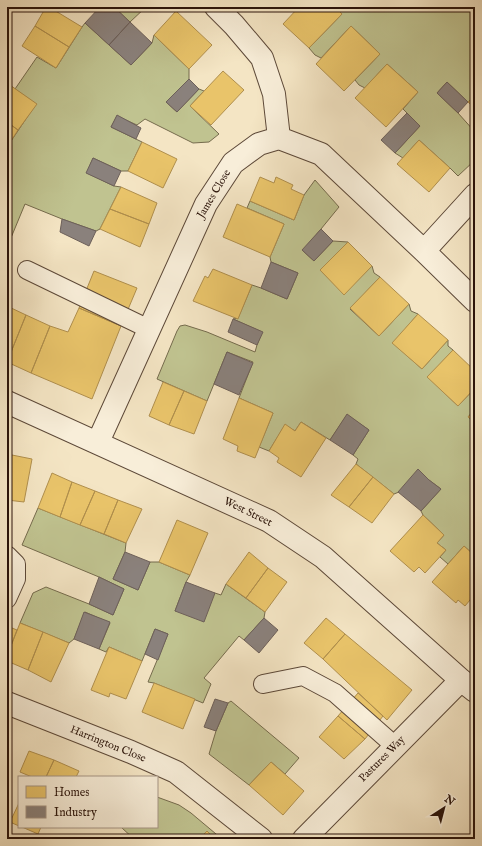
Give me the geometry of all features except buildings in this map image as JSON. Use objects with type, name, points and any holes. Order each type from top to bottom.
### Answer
[{"type":"street","points":[[216,7],[234,24],[262,58],[274,94],[279,138],[321,154],[424,250],[475,301]]},
{"type":"street","name":"James Close","points":[[98,442],[206,204],[233,163],[259,144],[279,138]]},
{"type":"street","points":[[424,250],[475,195]]},
{"type":"street","name":"West Street","points":[[7,402],[98,442],[269,521],[323,557],[468,685]]},
{"type":"street","name":"Pastures Way","points":[[304,839],[395,746],[468,685]]},
{"type":"street","name":"Harrington Close","points":[[7,703],[124,749],[176,772],[261,839]]},
{"type":"lane","points":[[27,270],[149,329]]},
{"type":"lane","points":[[7,555],[16,564],[16,579],[7,599]]},
{"type":"lane","points":[[263,684],[303,676],[335,693],[395,746]]},
{"type":"green space","points":[[114,7],[146,7],[130,22]]},
{"type":"green space","points":[[335,7],[397,7],[400,9],[402,7],[467,7],[475,15],[475,96],[468,102],[447,82],[437,93],[475,132],[475,160],[458,176],[419,140],[403,158],[395,153],[420,126],[403,109],[418,92],[387,64],[365,88],[359,85],[355,80],[380,54],[351,26],[321,58],[315,55],[309,48],[342,14]]},
{"type":"green space","points":[[85,23],[131,65],[152,43],[154,35],[189,69],[189,79],[166,102],[177,112],[199,89],[204,91],[190,106],[219,134],[209,142],[193,143],[145,119],[137,125],[117,116],[111,127],[142,142],[128,171],[121,171],[93,158],[87,173],[114,186],[121,187],[100,229],[96,231],[25,204],[7,250],[7,147],[36,104],[15,89],[37,57],[56,68]]},
{"type":"green space","points":[[315,180],[339,207],[303,251],[314,261],[333,241],[348,242],[320,270],[344,294],[372,266],[374,273],[380,277],[350,309],[379,336],[409,304],[411,311],[418,314],[393,343],[422,369],[448,340],[448,346],[453,350],[428,377],[458,406],[475,388],[475,409],[468,417],[475,423],[475,556],[464,546],[448,564],[440,557],[446,550],[437,543],[444,535],[423,515],[421,511],[441,489],[429,480],[394,494],[356,464],[358,459],[353,455],[369,430],[347,415],[330,440],[301,422],[295,431],[285,425],[269,451],[259,447],[273,413],[239,398],[253,362],[227,352],[207,401],[157,379],[180,326],[185,325],[207,332],[255,352],[262,332],[233,319],[238,318],[252,285],[287,299],[298,273],[271,262],[270,257],[284,224],[247,208],[250,201],[294,220],[304,195]]},
{"type":"green space","points":[[38,508],[126,543],[125,552],[113,579],[138,590],[150,562],[159,562],[190,575],[175,611],[215,593],[221,595],[226,584],[265,612],[264,618],[244,640],[239,636],[204,678],[211,684],[203,703],[154,683],[148,682],[168,634],[155,629],[142,661],[109,647],[106,652],[99,649],[110,623],[85,612],[74,639],[69,643],[20,623],[33,593],[46,587],[113,615],[124,589],[22,545]]},
{"type":"green space","points":[[231,701],[299,758],[285,774],[271,762],[249,785],[209,754],[216,731],[228,703]]},
{"type":"green space","points":[[158,797],[179,805],[222,839],[134,839],[122,828],[158,828]]}]
